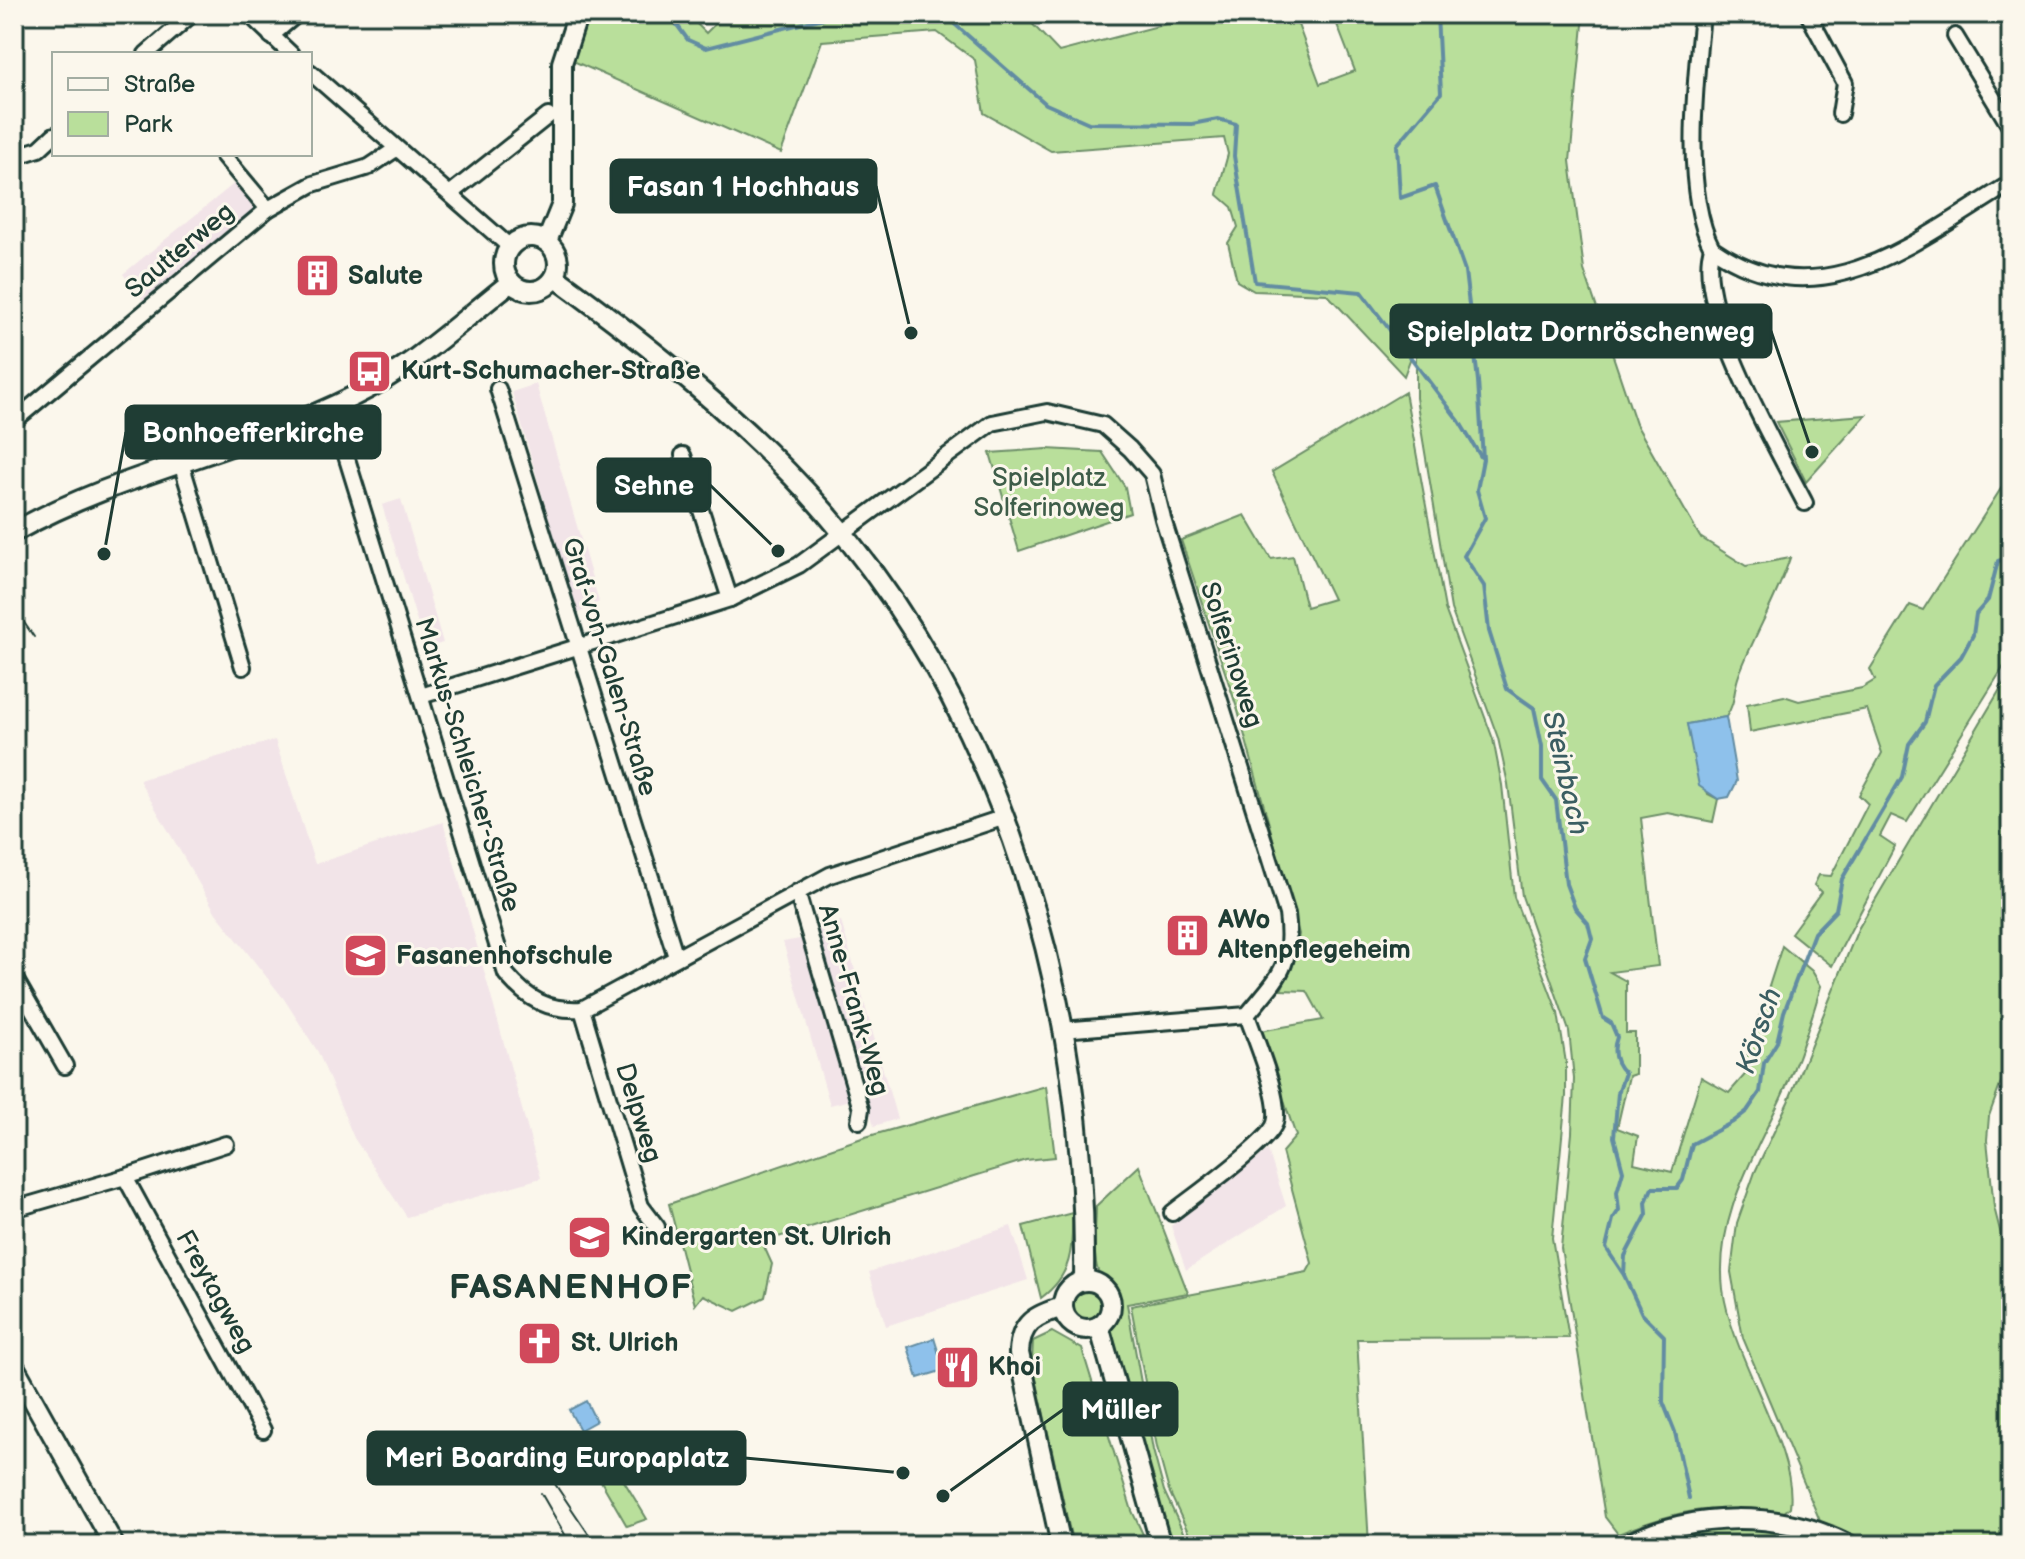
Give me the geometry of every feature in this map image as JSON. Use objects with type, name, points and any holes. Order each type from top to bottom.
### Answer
[{"type":"street","points":[[148,52],[192,14]]},
{"type":"street","points":[[249,14],[289,52]]},
{"type":"street","points":[[271,36],[297,14]]},
{"type":"street","points":[[547,241],[558,221],[562,204],[562,63],[578,14]]},
{"type":"street","points":[[1702,14],[1693,121],[1699,198],[1705,235],[1712,248],[1737,265],[1783,279],[1813,280],[1840,275],[1916,240],[2011,183]]},
{"type":"street","points":[[1808,14],[1845,83],[1840,114]]},
{"type":"street","points":[[1955,36],[2011,128]]},
{"type":"street","points":[[312,74],[510,247]]},
{"type":"street","points":[[451,193],[548,116]]},
{"type":"street","points":[[14,157],[39,149],[52,137]]},
{"type":"street","name":"Sautterweg","points":[[14,421],[268,209],[313,184],[369,167],[396,149]]},
{"type":"street","points":[[224,156],[268,209]]},
{"type":"street","points":[[523,238],[547,241],[558,262],[555,277],[534,291],[511,282],[504,265],[510,247],[523,238]]},
{"type":"street","points":[[1712,248],[1707,262],[1712,291],[1734,359],[1805,503]]},
{"type":"street","points":[[555,277],[702,390],[758,441],[843,533],[904,620],[959,712],[1005,817],[1045,946],[1062,1030],[1085,1199],[1084,1280]]},
{"type":"street","points":[[14,532],[72,501],[331,407],[417,360],[511,282]]},
{"type":"street","name":"Graf-von-Galen-Straße","points":[[498,389],[676,957]]},
{"type":"street","name":"Markus-Schleicher-Straße","points":[[331,407],[506,974],[522,992],[540,1004],[559,1010],[582,1009]]},
{"type":"street","name":"Solferinoweg","points":[[421,696],[576,644],[730,599],[799,565],[992,423],[1047,412],[1103,425],[1152,474],[1163,519],[1287,914],[1290,943],[1286,963],[1275,986],[1247,1015]]},
{"type":"street","points":[[683,455],[730,599]]},
{"type":"street","points":[[181,463],[243,667]]},
{"type":"street","points":[[582,1009],[797,892],[886,853],[1005,817]]},
{"type":"street","name":"Anne-Frank-Weg","points":[[797,892],[861,1109],[859,1121]]},
{"type":"street","points":[[14,977],[65,1066]]},
{"type":"street","name":"Delpweg","points":[[582,1009],[641,1206],[657,1227]]},
{"type":"street","points":[[1062,1030],[1247,1015],[1275,1105],[1275,1125],[1257,1145],[1172,1213]]},
{"type":"street","points":[[14,1209],[226,1144]]},
{"type":"street","name":"Freytagweg","points":[[125,1177],[263,1430]]},
{"type":"street","points":[[1084,1280],[1096,1281],[1111,1297],[1107,1319],[1099,1326],[1087,1329],[1076,1327],[1067,1319],[1063,1307],[1068,1289],[1084,1280]]},
{"type":"street","points":[[1060,1538],[1019,1353],[1020,1335],[1029,1321],[1063,1307]]},
{"type":"street","points":[[1099,1326],[1161,1545]]},
{"type":"street","points":[[14,1366],[114,1545]]},
{"type":"street","points":[[1626,1545],[1679,1525],[1742,1520],[1796,1525],[1849,1545]]},
{"type":"shaded area","points":[[236,182],[257,208],[144,302],[123,274]]},
{"type":"shaded area","points":[[536,384],[599,602],[577,614],[512,392]]},
{"type":"shaded area","points":[[401,499],[443,643],[425,648],[382,505]]},
{"type":"shaded area","name":"Fasanenhofschule","points":[[275,740],[315,864],[443,822],[541,1178],[407,1217],[354,1138],[318,1052],[284,999],[216,913],[139,780]]},
{"type":"shaded area","points":[[841,921],[897,1119],[874,1126],[818,928]]},
{"type":"shaded area","points":[[805,938],[851,1100],[830,1105],[783,942]]},
{"type":"shaded area","points":[[1268,1150],[1286,1206],[1186,1270],[1171,1226]]},
{"type":"shaded area","points":[[1011,1226],[1028,1280],[886,1326],[869,1272]]},
{"type":"green space","points":[[588,14],[687,14],[706,33],[720,19],[724,22],[733,14],[1023,14],[1059,52],[1204,14],[1294,14],[1320,84],[1355,71],[1333,14],[1584,14],[1570,161],[1584,270],[1636,424],[1700,537],[1746,566],[1790,558],[1745,660],[1726,717],[1687,724],[1708,794],[1718,799],[1713,822],[1668,813],[1641,818],[1658,966],[1610,972],[1626,981],[1626,1033],[1635,1033],[1635,1074],[1629,1076],[1617,1128],[1638,1136],[1634,1163],[1672,1172],[1701,1077],[1729,1093],[1750,1069],[1746,1058],[1782,946],[1812,971],[1821,986],[1792,1072],[1738,1191],[1730,1215],[1722,1264],[1729,1316],[1784,1458],[1790,1484],[1790,1507],[1782,1514],[1698,1510],[1662,1518],[1618,1534],[1605,1517],[1561,1248],[1574,1079],[1569,1031],[1522,896],[1508,784],[1498,738],[1451,609],[1416,398],[1416,321],[1408,321],[1414,349],[1404,376],[1327,294],[1254,291],[1237,281],[1228,243],[1238,227],[1232,207],[1217,194],[1228,154],[1224,138],[1051,151],[984,113],[975,60],[937,32],[822,41],[781,153],[573,61]]},
{"type":"green space","points":[[1405,392],[1445,609],[1493,739],[1502,785],[1514,897],[1558,1013],[1566,1063],[1566,1096],[1552,1238],[1569,1338],[1357,1339],[1369,1545],[1194,1545],[1169,1491],[1157,1447],[1131,1306],[1307,1272],[1312,1263],[1282,1152],[1296,1136],[1260,1031],[1323,1020],[1307,991],[1281,990],[1294,961],[1299,934],[1238,711],[1181,540],[1245,515],[1271,559],[1293,556],[1306,607],[1333,599],[1272,472]]},
{"type":"green space","points":[[1866,415],[1806,482],[1776,422]]},
{"type":"green space","name":"Spielplatz Solferinoweg","points":[[1047,449],[1102,452],[1125,487],[1130,513],[1019,551],[990,453]]},
{"type":"green space","points":[[2011,473],[2011,655],[1907,822],[1891,815],[1880,836],[1895,846],[1832,966],[1791,933],[1821,892],[1814,885],[1819,875],[1831,876],[1868,804],[1859,795],[1882,753],[1867,709],[1750,732],[1747,704],[1784,696],[1799,701],[1862,688],[1875,680],[1870,669],[1910,605],[1923,610]]},
{"type":"green space","points":[[2011,671],[2011,1055],[1989,1116],[1987,1140],[1994,1207],[2011,1274],[2011,1545],[1871,1545],[1820,1521],[1743,1338],[1731,1272],[1737,1223],[1755,1172],[1788,1102],[1858,929]]},
{"type":"green space","points":[[1046,1086],[1055,1157],[1026,1160],[762,1242],[772,1264],[765,1297],[737,1311],[703,1295],[695,1305],[669,1204],[862,1138]]},
{"type":"green space","points":[[1139,1166],[1188,1293],[1127,1304],[1153,1450],[1164,1491],[1189,1545],[1168,1545],[1160,1525],[1110,1329],[1117,1311],[1116,1304],[1096,1264],[1096,1206]]},
{"type":"green space","points":[[1072,1213],[1071,1250],[1065,1270],[1041,1298],[1023,1226]]},
{"type":"green space","points":[[1085,1289],[1096,1294],[1101,1305],[1096,1316],[1085,1321],[1074,1316],[1069,1305],[1074,1294]]},
{"type":"green space","points":[[1052,1332],[1082,1349],[1132,1511],[1148,1545],[1073,1545],[1032,1361],[1033,1341]]},
{"type":"green space","points":[[613,1463],[647,1519],[627,1526],[594,1469]]},
{"type":"green space","points":[[1710,1528],[1772,1530],[1808,1540],[1811,1545],[1642,1545]]},
{"type":"water","points":[[1726,717],[1737,781],[1729,797],[1718,799],[1699,786],[1687,724]]},
{"type":"water","points":[[934,1338],[944,1370],[918,1378],[908,1347]]},
{"type":"water","points":[[586,1401],[596,1421],[580,1430],[569,1410]]},
{"type":"waterway","points":[[669,14],[688,40],[706,48],[824,18],[950,20],[1046,104],[1089,123],[1192,124],[1218,119],[1236,124],[1234,156],[1255,282],[1361,292],[1459,421],[1481,457]]},
{"type":"waterway","name":"Steinbach","points":[[1437,14],[1441,93],[1397,145],[1400,198],[1435,186],[1465,271],[1478,381],[1483,459],[1477,490],[1485,518],[1464,556],[1484,586],[1489,631],[1507,689],[1534,708],[1542,746],[1542,780],[1556,800],[1566,884],[1575,908],[1588,923],[1592,939],[1585,958],[1603,1018],[1611,1023],[1617,1037],[1615,1056],[1625,1073],[1618,1093],[1614,1137],[1623,1171],[1617,1192],[1619,1210],[1613,1219],[1606,1248],[1624,1275]]},
{"type":"waterway","name":"Körsch","points":[[1689,1498],[1675,1432],[1663,1402],[1664,1336],[1642,1314],[1624,1275],[1625,1256],[1647,1214],[1646,1202],[1652,1188],[1677,1188],[1683,1180],[1692,1144],[1733,1122],[1747,1111],[1760,1092],[1764,1063],[1777,1042],[1784,1012],[1814,933],[1836,910],[1842,879],[1902,777],[1909,744],[1925,722],[1934,685],[1961,657],[1973,635],[1976,614],[1988,600],[1998,561],[2011,557]]},
{"type":"tram line","points":[[14,608],[34,637]]},
{"type":"tram line","points":[[555,1484],[596,1545]]},
{"type":"tram line","points":[[541,1493],[571,1545]]},
{"type":"place","name":"Salute","points":[[317,276]]},
{"type":"place","name":"Fasan 1 Hochhaus","points":[[911,333]]},
{"type":"place","name":"Kurt-Schumacher-Straße","points":[[370,371]]},
{"type":"place","name":"Spielplatz Dornröschenweg","points":[[1812,452]]},
{"type":"place","name":"Sehne","points":[[778,551]]},
{"type":"place","name":"Bonhoefferkirche","points":[[104,554]]},
{"type":"place","name":"AWo Altenpflegeheim","points":[[1187,935]]},
{"type":"place","name":"Fasanenhofschule","points":[[365,956]]},
{"type":"place","name":"Kindergarten St. Ulrich","points":[[590,1237]]},
{"type":"place","name":"St. Ulrich","points":[[540,1343]]},
{"type":"place","name":"Khoi","points":[[957,1367]]},
{"type":"place","name":"Meri Boarding Europaplatz","points":[[903,1473]]},
{"type":"place","name":"Müller","points":[[943,1496]]},
{"type":"district","name":"FASANENHOF","points":[[571,1287]]}]
